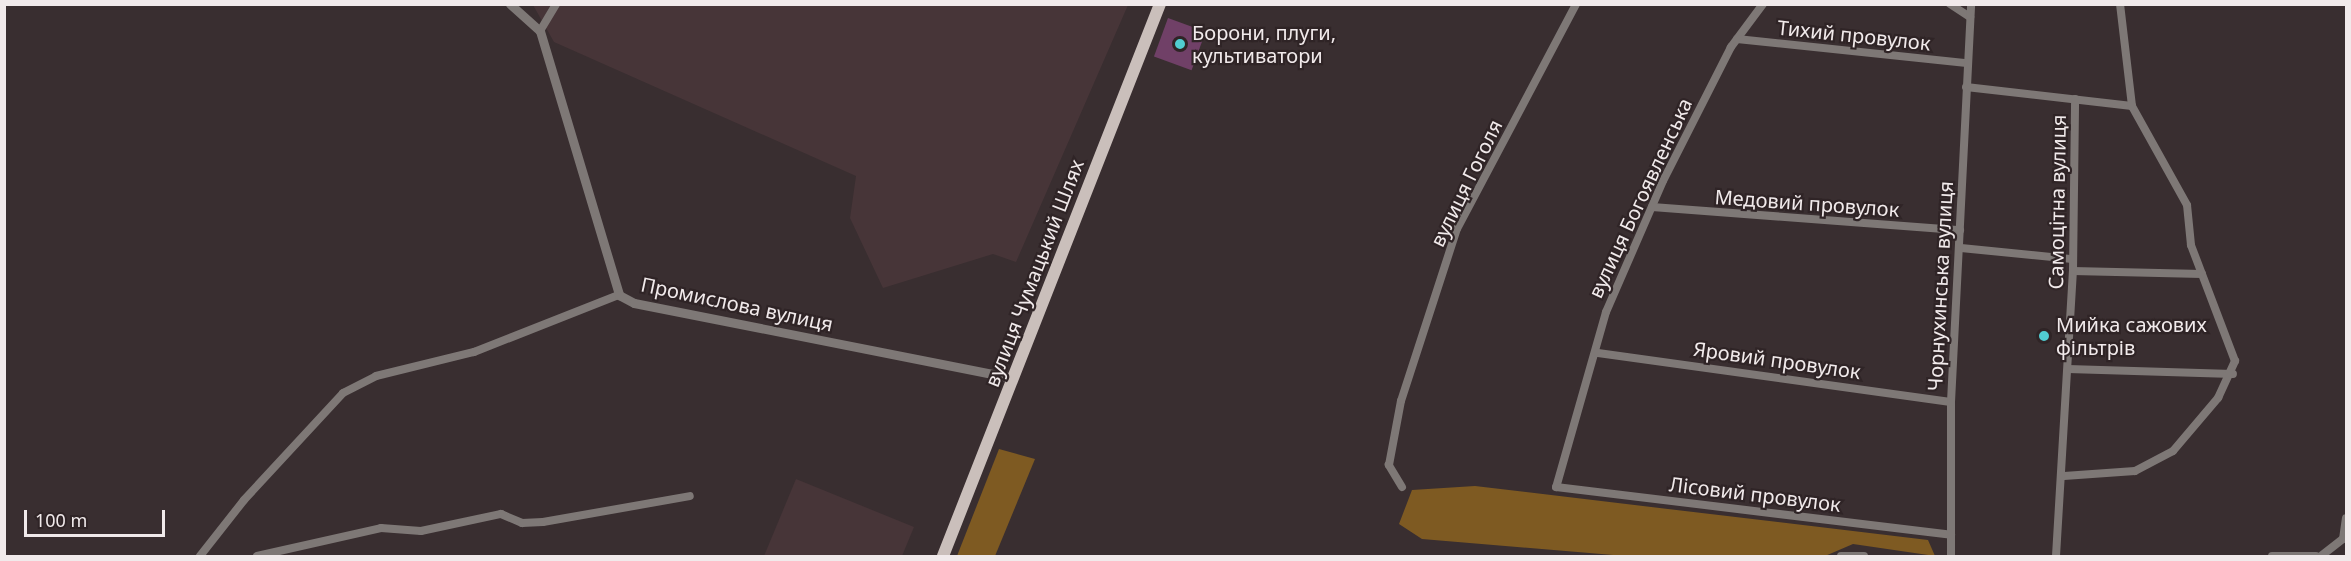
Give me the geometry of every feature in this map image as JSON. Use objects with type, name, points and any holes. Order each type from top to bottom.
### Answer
[{"type":"main road","name":"вулиця Чумацький Шлях","points":[[943,556],[1160,4]]},
{"type":"street","points":[[510,4],[540,31],[556,4]]},
{"type":"street","name":"вулиця Гоголя","points":[[1402,487],[1389,465],[1401,401],[1457,230],[1576,4]]},
{"type":"street","name":"вулиця Богоявленська","points":[[1556,487],[1598,353],[1606,312],[1652,207],[1737,39],[1763,4]]},
{"type":"street","points":[[1950,4],[1970,16]]},
{"type":"street","name":"Чорнухинська вулиця","points":[[1951,556],[1951,402],[1961,248],[1971,4]]},
{"type":"street","points":[[2064,476],[2149,466],[2185,438],[2233,374],[2235,361],[2190,245],[2187,205],[2132,106],[2120,4]]},
{"type":"street","name":"Промислова вулиця","points":[[540,31],[619,295],[634,303],[1013,378]]},
{"type":"street","name":"Тихий провулок","points":[[1737,39],[1967,63]]},
{"type":"street","points":[[1966,87],[2132,106]]},
{"type":"street","name":"Самоцітна вулиця","points":[[2056,556],[2064,476],[2073,271],[2075,99]]},
{"type":"street","name":"Медовий провулок","points":[[1652,207],[1960,230]]},
{"type":"street","points":[[1961,248],[2072,260]]},
{"type":"street","points":[[2073,271],[2202,274]]},
{"type":"street","points":[[200,556],[244,500],[343,393],[376,376],[474,352],[619,295]]},
{"type":"street","name":"Яровий провулок","points":[[1598,353],[1951,402]]},
{"type":"street","points":[[2068,369],[2233,374]]},
{"type":"street","name":"Лісовий провулок","points":[[1556,487],[1951,535]]},
{"type":"street","points":[[257,556],[381,528],[421,531],[482,514],[543,522],[690,496]]},
{"type":"street","points":[[2321,556],[2344,538],[2346,518]]},
{"type":"street","points":[[1841,556],[1864,556]]},
{"type":"street","points":[[2272,556],[2316,556]]},
{"type":"shaded area","points":[[533,5],[1128,5],[1016,262],[993,254],[883,288],[850,218],[856,176],[554,42]]},
{"type":"shaded area","points":[[999,449],[1035,459],[995,556],[957,556]]},
{"type":"shaded area","points":[[796,479],[914,527],[902,556],[764,556]]},
{"type":"shaded area","points":[[1475,486],[1928,540],[1935,556],[1853,544],[1825,556],[1625,556],[1422,539],[1399,524],[1412,490]]},
{"type":"building","name":"Борони, плуги, культиватори","points":[[1168,18],[1206,32],[1192,70],[1154,57]]},
{"type":"place","name":"Борони, плуги, культиватори","points":[[1180,44]]},
{"type":"place","name":"Мийка сажових фільтрів","points":[[2044,336]]}]
